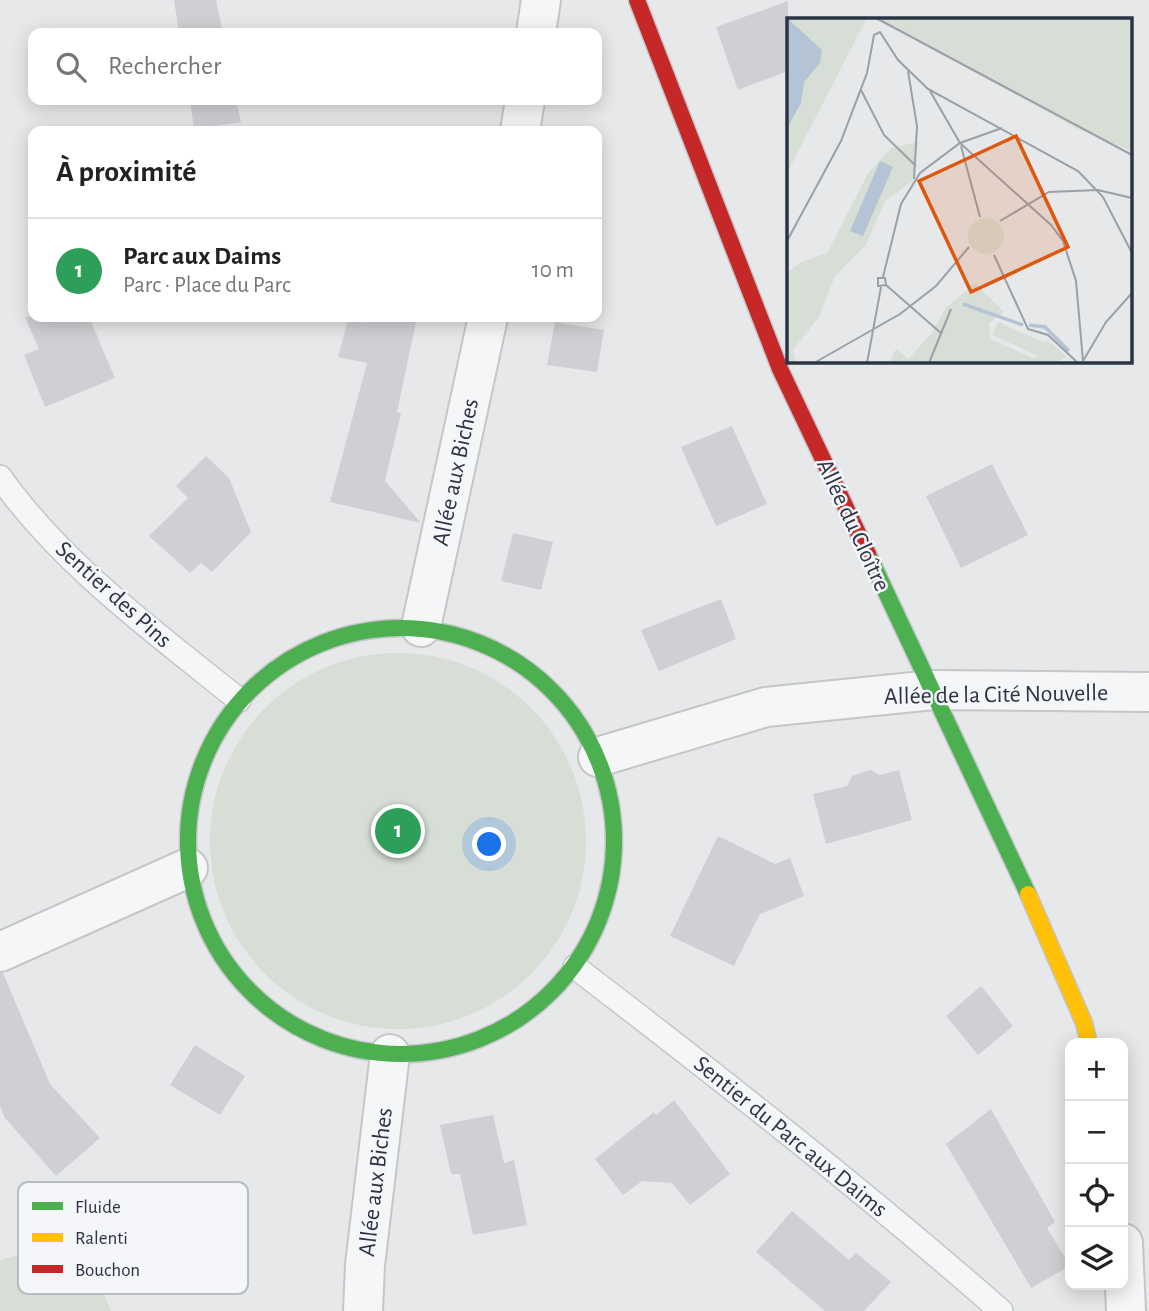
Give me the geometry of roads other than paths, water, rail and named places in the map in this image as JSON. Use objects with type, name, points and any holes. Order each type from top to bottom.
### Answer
[{"type":"street","points":[[537,28],[541,0]]},
{"type":"street","name":"Allée du Cloître","points":[[637,0],[780,369],[1027,891],[1084,1023],[1088,1038]]},
{"type":"street","points":[[521,126],[524,105]]},
{"type":"street","name":"Allée aux Biches","points":[[421,627],[487,322]]},
{"type":"street","points":[[421,627],[477,641],[527,669],[569,708],[598,757],[613,810],[614,865],[601,918],[575,967],[524,1016],[460,1046],[390,1054],[331,1043],[278,1016],[235,976],[204,925],[188,868],[189,808],[207,750],[239,700],[292,656],[354,632],[421,627]]},
{"type":"street","name":"Allée de la Cité Nouvelle","points":[[598,757],[766,707],[933,690],[1149,692]]},
{"type":"street","points":[[0,952],[188,868]]},
{"type":"street","name":"Allée aux Biches","points":[[363,1311],[365,1265],[390,1054]]},
{"type":"street","points":[[1125,1290],[1126,1311]]},
{"type":"lane","name":"Sentier des Pins","points":[[0,477],[15,499],[57,545],[143,622],[239,700]]},
{"type":"lane","name":"Sentier du Parc aux Daims","points":[[575,967],[746,1098],[905,1227],[1001,1311]]},
{"type":"place","name":"Parc aux Daims","points":[[398,831]]}]
